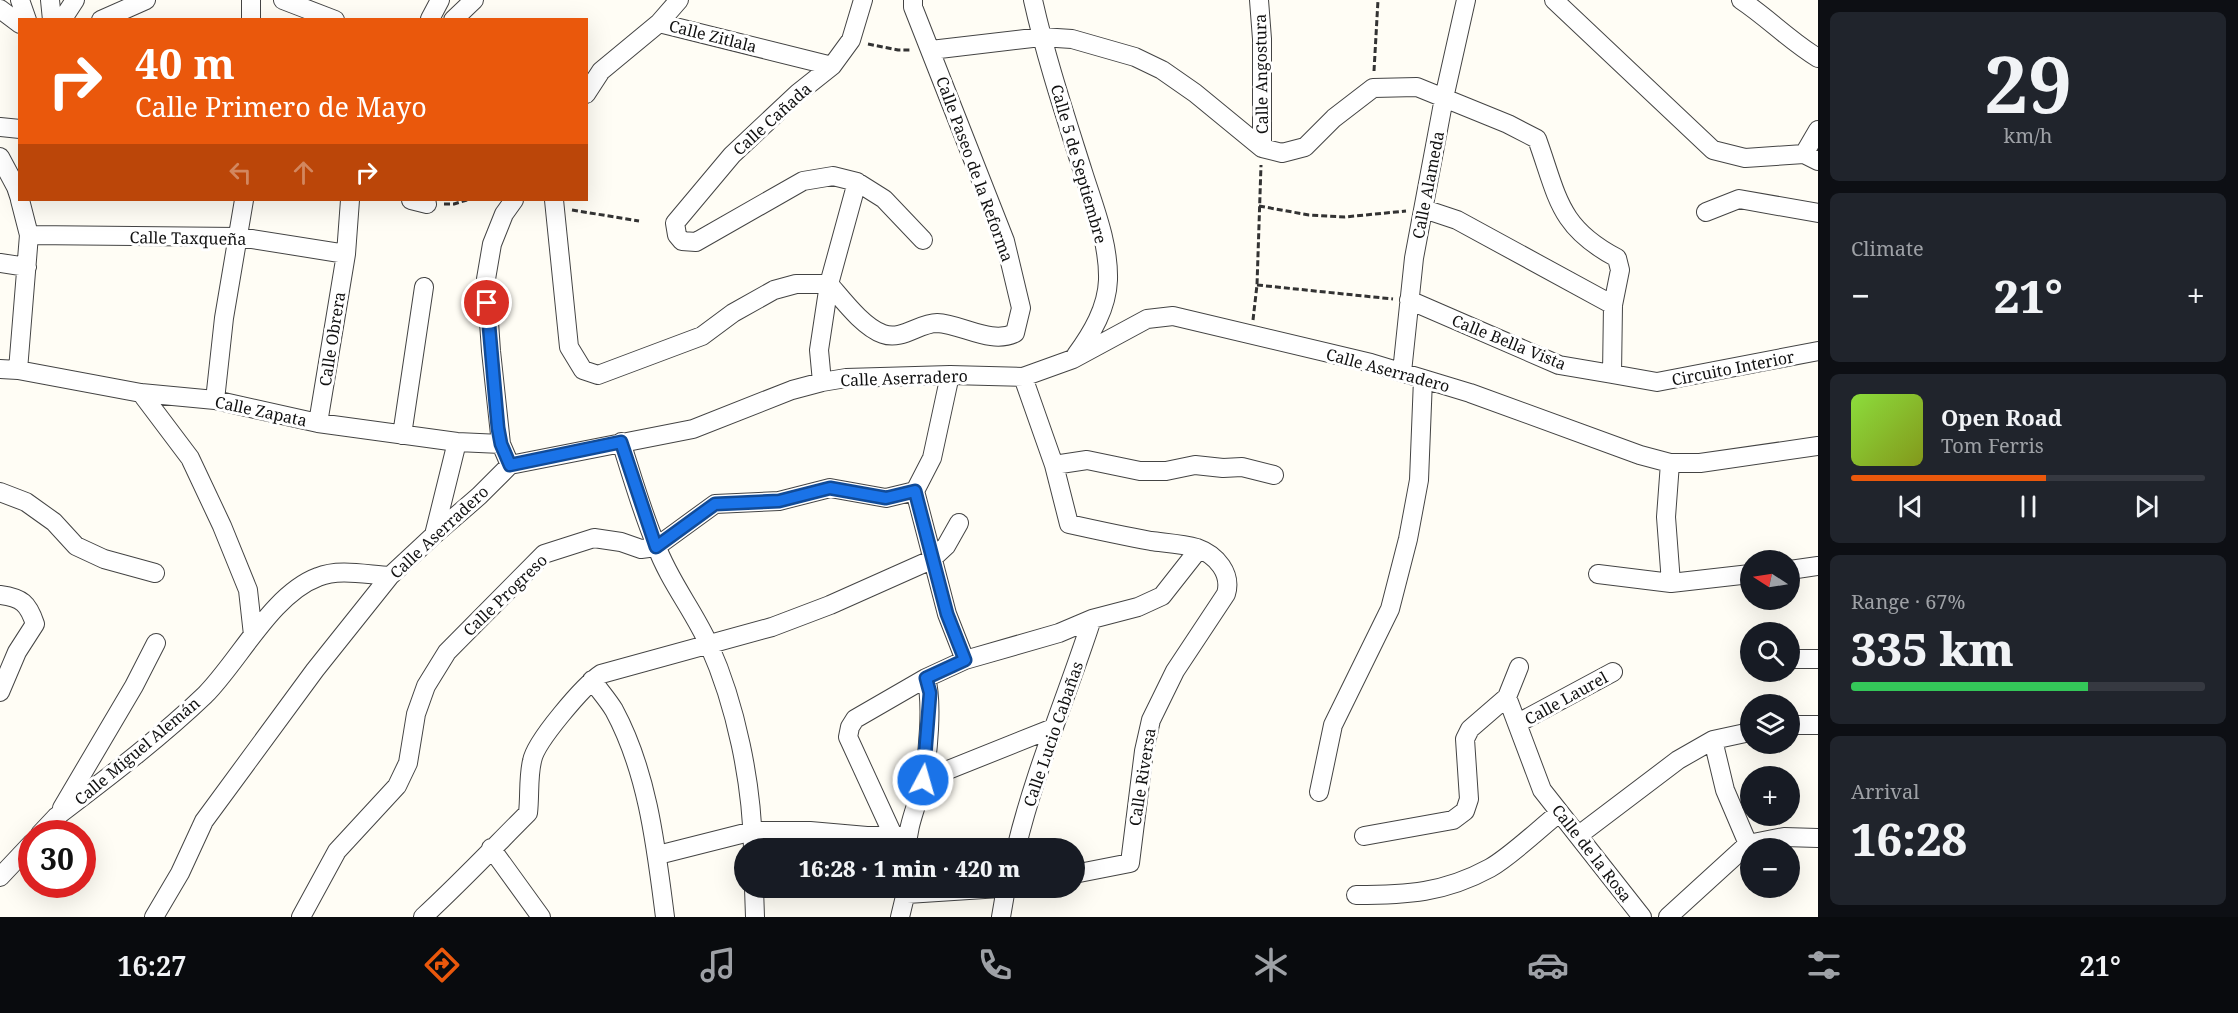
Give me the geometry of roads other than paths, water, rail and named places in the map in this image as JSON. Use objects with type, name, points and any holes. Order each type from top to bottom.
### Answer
[{"type":"street","points":[[20,0],[26,18]]},
{"type":"street","points":[[50,0],[52,18]]},
{"type":"street","points":[[63,18],[75,0]]},
{"type":"street","points":[[106,18],[146,0]]},
{"type":"street","points":[[251,0],[251,18]]},
{"type":"street","points":[[283,0],[330,18]]},
{"type":"street","points":[[425,0],[431,18]]},
{"type":"street","points":[[431,18],[440,0]]},
{"type":"street","points":[[455,18],[474,0]]},
{"type":"street","points":[[659,23],[679,0]]},
{"type":"street","name":"Calle Cañada","points":[[857,182],[833,176],[803,181],[696,242],[682,241],[677,235],[675,223],[732,154],[798,93],[832,66],[851,40],[863,0]]},
{"type":"street","name":"Calle Paseo de la Reforma","points":[[829,284],[857,316],[880,333],[891,336],[936,323],[996,336],[1008,337],[1015,333],[1022,308],[1005,241],[913,7],[913,0]]},
{"type":"street","name":"Calle 5 de Septiembre","points":[[1033,0],[1041,37],[1103,238],[1108,280],[1101,313],[1090,335],[1073,359]]},
{"type":"street","name":"Calle Angostura","points":[[1259,0],[1262,39],[1262,148]]},
{"type":"street","name":"Calle Alameda","points":[[1402,372],[1414,258],[1444,98],[1466,0]]},
{"type":"street","points":[[1554,0],[1713,150],[1745,158],[1811,158],[1818,130]]},
{"type":"street","points":[[1741,0],[1760,12],[1794,44],[1818,58]]},
{"type":"street","points":[[0,9],[18,22]]},
{"type":"street","name":"Calle Zitlala","points":[[588,91],[601,71],[659,23],[832,66]]},
{"type":"street","points":[[931,50],[1041,37],[1072,39],[1135,57],[1162,70],[1195,93],[1262,148],[1282,153],[1305,147],[1334,118],[1374,88],[1417,87],[1508,124],[1537,139],[1556,198],[1571,224],[1595,246],[1617,258],[1620,270],[1613,305],[1612,374]]},
{"type":"street","points":[[0,127],[18,129]]},
{"type":"street","points":[[0,157],[18,193]]},
{"type":"street","points":[[822,382],[819,350],[829,284],[857,182],[884,199],[922,240]]},
{"type":"street","points":[[1706,212],[1739,199],[1818,213]]},
{"type":"street","points":[[18,369],[30,235],[21,201]]},
{"type":"street","points":[[215,400],[224,318],[244,201]]},
{"type":"street","name":"Calle Obrera","points":[[318,423],[346,254],[350,201]]},
{"type":"street","points":[[510,465],[501,444],[490,351],[486,279],[492,244],[504,214],[513,201]]},
{"type":"street","points":[[555,203],[569,347],[583,370],[598,375],[702,336],[732,313],[774,290],[796,284],[829,284]]},
{"type":"street","points":[[1424,209],[1457,220],[1613,305]]},
{"type":"street","name":"Calle Taxqueña","points":[[30,235],[239,237],[346,254]]},
{"type":"street","points":[[0,263],[27,267]]},
{"type":"street","points":[[402,435],[424,287]]},
{"type":"street","name":"Calle Bella Vista","points":[[1409,300],[1559,365],[1612,374]]},
{"type":"street","name":"Calle Aserradero","points":[[154,917],[180,873],[204,821],[315,670],[390,576],[510,465],[693,429],[792,390],[822,382],[846,378],[950,375],[1023,377],[1073,359],[1147,319],[1173,316],[1402,372],[1470,393],[1670,463],[1700,463],[1818,446]]},
{"type":"street","name":"Circuito Interior","points":[[1612,374],[1657,382],[1818,351]]},
{"type":"street","name":"Calle Zapata","points":[[0,369],[18,369],[141,393],[215,400],[318,423],[457,442],[501,444]]},
{"type":"street","points":[[950,375],[932,458],[915,491],[931,560],[947,614],[965,660]]},
{"type":"street","points":[[901,838],[875,800],[848,737],[855,719],[926,678],[965,660],[1059,633],[1092,619],[1138,607],[1162,596],[1199,549],[1069,524],[1054,465],[1023,377]]},
{"type":"street","points":[[1319,792],[1333,725],[1390,609],[1408,539],[1419,480],[1423,379]]},
{"type":"street","points":[[141,393],[190,458],[222,526],[248,590],[253,635]]},
{"type":"street","points":[[434,534],[457,442]]},
{"type":"street","points":[[621,442],[656,547],[709,644],[729,695],[741,749],[753,838]]},
{"type":"street","points":[[1054,465],[1087,460],[1140,471],[1166,471],[1195,465],[1223,468],[1242,467],[1274,475]]},
{"type":"street","points":[[1670,463],[1666,517],[1671,583]]},
{"type":"street","points":[[656,547],[715,504],[779,501],[830,488],[886,498],[915,491]]},
{"type":"street","points":[[0,492],[26,502],[54,522],[76,546],[104,559],[155,573]]},
{"type":"street","points":[[423,917],[481,863],[491,848],[528,813],[532,760],[552,727],[592,680],[601,674],[772,627],[830,606],[931,560],[946,546],[959,524]]},
{"type":"street","name":"Calle Progreso","points":[[301,917],[337,851],[397,786],[408,764],[416,714],[426,686],[447,652],[544,554],[594,538],[621,542],[641,549],[656,547]]},
{"type":"street","name":"Calle Riversa","points":[[1085,871],[1130,863],[1144,751],[1151,720],[1175,670],[1226,594],[1229,584],[1227,573],[1219,562],[1199,549]]},
{"type":"street","points":[[1800,569],[1818,566]]},
{"type":"street","name":"Calle Miguel Alemán","points":[[53,820],[182,716],[207,692],[289,595],[318,577],[338,573],[390,576]]},
{"type":"street","points":[[1598,574],[1671,583],[1740,575]]},
{"type":"street","points":[[0,595],[15,597],[30,608],[35,624],[17,652],[0,692]]},
{"type":"street","name":"Calle Lucio Cabañas","points":[[1019,838],[1053,728],[1069,689],[1092,619]]},
{"type":"street","points":[[56,817],[129,695],[156,643]]},
{"type":"street","points":[[1800,659],[1818,659]]},
{"type":"street","name":"Calle Laurel","points":[[1507,697],[1518,667]]},
{"type":"street","name":"Calle Laurel","points":[[1518,723],[1613,672]]},
{"type":"street","points":[[903,838],[923,780],[930,693],[926,678]]},
{"type":"street","points":[[592,680],[613,709],[632,749],[658,855],[665,917]]},
{"type":"street","points":[[1364,836],[1453,820],[1465,812],[1469,799],[1465,739],[1470,729],[1507,697]]},
{"type":"street","name":"Calle de la Rosa","points":[[1507,697],[1542,790],[1642,917]]},
{"type":"street","points":[[1800,725],[1818,726]]},
{"type":"street","points":[[923,780],[1053,728]]},
{"type":"street","points":[[1579,835],[1678,760],[1713,740],[1740,734]]},
{"type":"street","points":[[1713,740],[1725,790],[1745,838]]},
{"type":"street","points":[[1356,895],[1407,895],[1446,887],[1491,867],[1559,813]]},
{"type":"street","points":[[766,838],[810,831],[879,838]]},
{"type":"street","points":[[1779,838],[1818,838]]},
{"type":"street","points":[[658,855],[734,843]]},
{"type":"street","points":[[491,848],[541,917]]},
{"type":"street","points":[[1668,917],[1740,851]]},
{"type":"street","points":[[0,877],[18,858]]},
{"type":"street","points":[[754,898],[755,917]]},
{"type":"street","points":[[900,917],[905,898]]},
{"type":"street","points":[[1001,917],[1004,898]]}]
